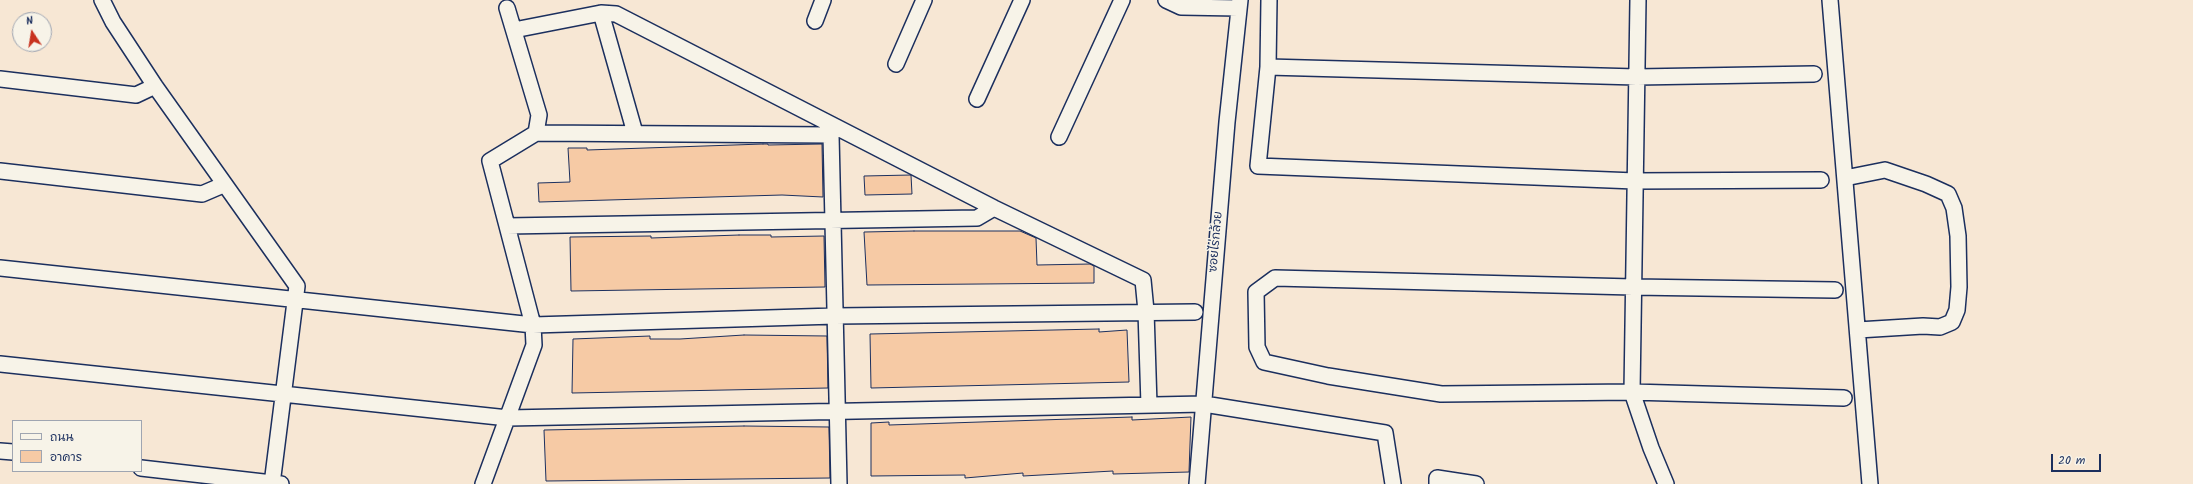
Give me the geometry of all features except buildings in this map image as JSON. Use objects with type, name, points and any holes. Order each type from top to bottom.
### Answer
[{"type":"street","points":[[102,0],[113,22],[155,86],[223,185],[297,286],[284,394],[276,484],[142,468]]},
{"type":"street","points":[[815,21],[823,0]]},
{"type":"street","points":[[896,64],[924,0]]},
{"type":"street","points":[[977,99],[1022,0]]},
{"type":"street","points":[[1059,137],[1122,0]]},
{"type":"street","points":[[1166,0],[1181,7],[1239,4]]},
{"type":"street","points":[[1270,0],[1268,67],[1258,166],[1636,181],[1821,180]]},
{"type":"street","points":[[1638,0],[1632,392],[1650,448],[1666,484]]},
{"type":"street","points":[[1830,0],[1870,484]]},
{"type":"street","name":"ซอยไร่กล้วย","points":[[1197,484],[1227,122],[1239,4]]},
{"type":"street","points":[[507,8],[539,116],[536,133]]},
{"type":"street","points":[[514,30],[601,13],[616,14],[834,131],[1143,280],[1146,312],[1149,405]]},
{"type":"street","points":[[601,13],[635,133]]},
{"type":"street","points":[[1268,67],[1637,76],[1814,74]]},
{"type":"street","points":[[0,79],[136,95],[155,86]]},
{"type":"street","points":[[483,484],[534,344],[533,325],[490,161],[536,133],[834,131]]},
{"type":"street","points":[[834,131],[833,220],[839,484]]},
{"type":"street","points":[[1845,178],[1885,170],[1926,184],[1948,194],[1954,208],[1958,236],[1959,287],[1957,310],[1952,322],[1940,328],[1923,326],[1858,330]]},
{"type":"street","points":[[0,171],[202,194],[223,185]]},
{"type":"street","points":[[507,226],[977,218],[994,208]]},
{"type":"street","points":[[0,268],[533,325],[835,316],[1195,312]]},
{"type":"street","points":[[1835,290],[1633,287],[1275,278],[1256,292],[1257,347],[1264,362],[1328,376],[1441,394],[1632,392],[1844,398]]},
{"type":"street","points":[[0,364],[508,418],[1204,404],[1385,433],[1393,484]]},
{"type":"street","points":[[0,451],[12,452]]},
{"type":"street","points":[[1437,484],[1437,478],[1476,484]]}]
